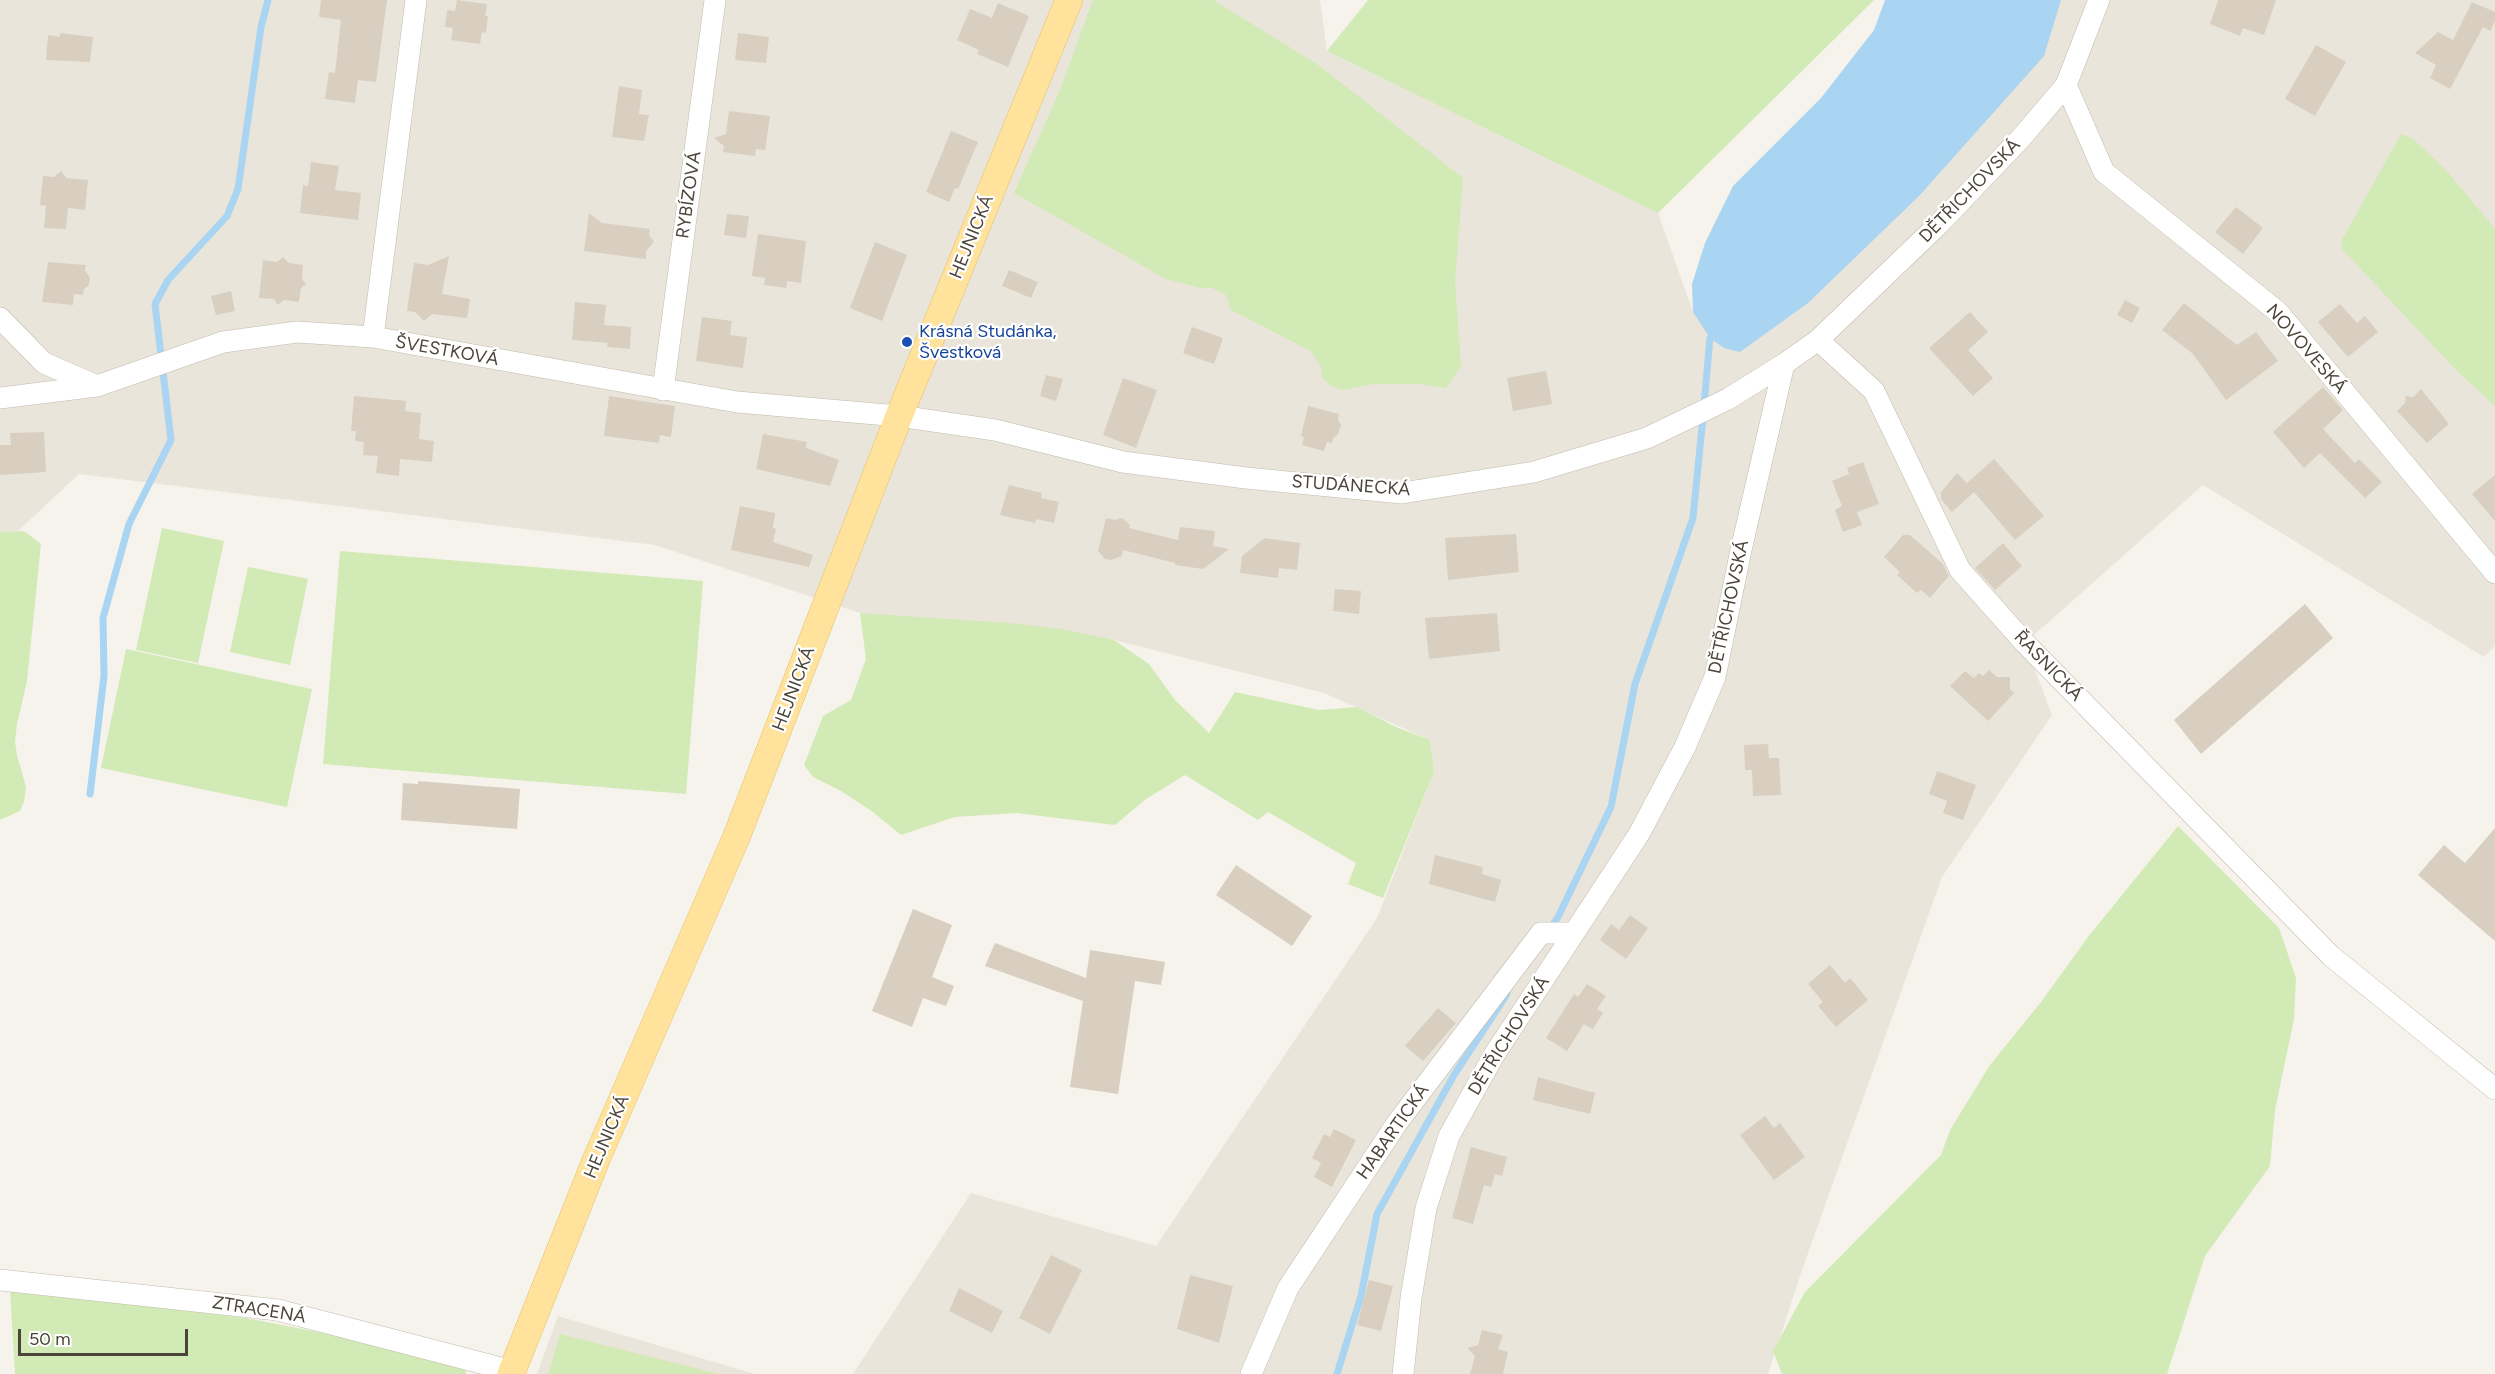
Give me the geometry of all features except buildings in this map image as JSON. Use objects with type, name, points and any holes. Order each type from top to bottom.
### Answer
[{"type":"main road","name":"HEJNICKÁ","points":[[511,1372],[596,1160],[736,838],[899,416],[1069,0]]},
{"type":"street","points":[[373,338],[416,0]]},
{"type":"street","name":"RYBÍZOVÁ","points":[[663,390],[715,0]]},
{"type":"street","name":"DĚTŘICHOVSKÁ","points":[[1403,1374],[1411,1298],[1426,1208],[1449,1136],[1494,1055],[1639,834],[1685,747],[1715,677],[1784,364],[1818,340],[1939,224],[2021,138],[2066,85],[2099,0]]},
{"type":"street","name":"NOVOVESKÁ","points":[[2066,85],[2104,172],[2278,312],[2495,573]]},
{"type":"street","points":[[0,318],[44,363],[97,387]]},
{"type":"street","name":"ŠVESTKOVÁ","points":[[0,398],[97,387],[223,342],[297,332],[373,338],[737,402],[899,416]]},
{"type":"street","name":"ŘASNICKÁ","points":[[1818,340],[1874,392],[1960,570],[2025,643],[2331,956],[2495,1089]]},
{"type":"street","name":"STUDÁNECKÁ","points":[[899,416],[995,430],[1123,462],[1246,478],[1402,493],[1534,472],[1647,438],[1728,399],[1784,364]]},
{"type":"street","name":"HABARTICKÁ","points":[[1251,1374],[1288,1288],[1397,1123],[1540,933],[1574,933]]},
{"type":"street","name":"ZTRACENÁ","points":[[0,1280],[278,1310],[511,1372]]},
{"type":"shaded area","points":[[0,0],[1320,0],[1327,51],[1658,213],[1693,312],[2059,0],[2495,0],[2495,646],[2484,657],[2203,485],[2025,643],[2052,715],[1942,877],[1802,1270],[1768,1374],[853,1374],[971,1193],[1156,1246],[1377,918],[1434,772],[1430,740],[1324,693],[1114,640],[860,613],[655,545],[79,474],[18,531],[0,532]]},
{"type":"shaded area","points":[[558,1316],[755,1374],[537,1374]]},
{"type":"green space","points":[[1093,0],[1213,0],[1317,64],[1463,178],[1455,281],[1461,366],[1446,388],[1419,384],[1374,384],[1342,390],[1332,387],[1322,377],[1321,367],[1311,351],[1231,310],[1226,295],[1212,288],[1201,288],[1166,279],[1014,193],[1060,90]]},
{"type":"green space","points":[[1368,0],[1874,0],[1658,213],[1327,51]]},
{"type":"green space","points":[[2401,134],[2412,138],[2445,169],[2495,229],[2495,406],[2456,370],[2341,248],[2342,240]]},
{"type":"green space","points":[[162,528],[224,541],[198,663],[136,650]]},
{"type":"green space","points":[[24,531],[41,544],[27,681],[15,742],[26,787],[20,811],[0,820],[0,532]]},
{"type":"green space","points":[[340,551],[703,581],[686,794],[323,764]]},
{"type":"green space","points":[[248,567],[308,579],[290,665],[230,652]]},
{"type":"green space","points":[[860,613],[1008,623],[1062,629],[1114,640],[1149,664],[1175,700],[1209,733],[1235,692],[1319,710],[1357,707],[1396,727],[1430,740],[1434,772],[1383,898],[1348,884],[1356,863],[1268,812],[1258,820],[1185,775],[1146,799],[1115,825],[1016,813],[955,817],[901,835],[873,812],[841,791],[813,777],[804,765],[823,716],[851,700],[866,659]]},
{"type":"green space","points":[[126,649],[312,689],[287,807],[101,768]]},
{"type":"green space","points":[[2178,826],[2279,928],[2296,978],[2294,1019],[2275,1110],[2270,1166],[2205,1256],[2167,1374],[1782,1374],[1773,1351],[1805,1292],[1941,1155],[1950,1130],[1990,1065],[2041,1002],[2088,937]]},
{"type":"green space","points":[[10,1290],[246,1318],[369,1342],[466,1368],[466,1374],[15,1374]]},
{"type":"green space","points":[[560,1334],[719,1374],[548,1374]]},
{"type":"water","points":[[1885,0],[2061,0],[2044,56],[1919,196],[1808,303],[1740,352],[1724,348],[1710,338],[1693,312],[1692,284],[1705,243],[1733,186],[1821,98],[1874,30]]},
{"type":"waterway","points":[[90,794],[104,676],[103,618],[129,524],[171,440],[155,304],[168,280],[227,216],[238,189],[261,27],[268,0]]},
{"type":"waterway","points":[[1704,405],[1710,338],[1715,331]]},
{"type":"waterway","points":[[1549,930],[1558,917],[1611,807],[1635,684],[1693,518],[1703,417]]},
{"type":"waterway","points":[[1337,1374],[1361,1296],[1377,1214],[1454,1075],[1507,994]]},
{"type":"place","name":"Krásná Studánka, Švestková","points":[[907,342]]}]
